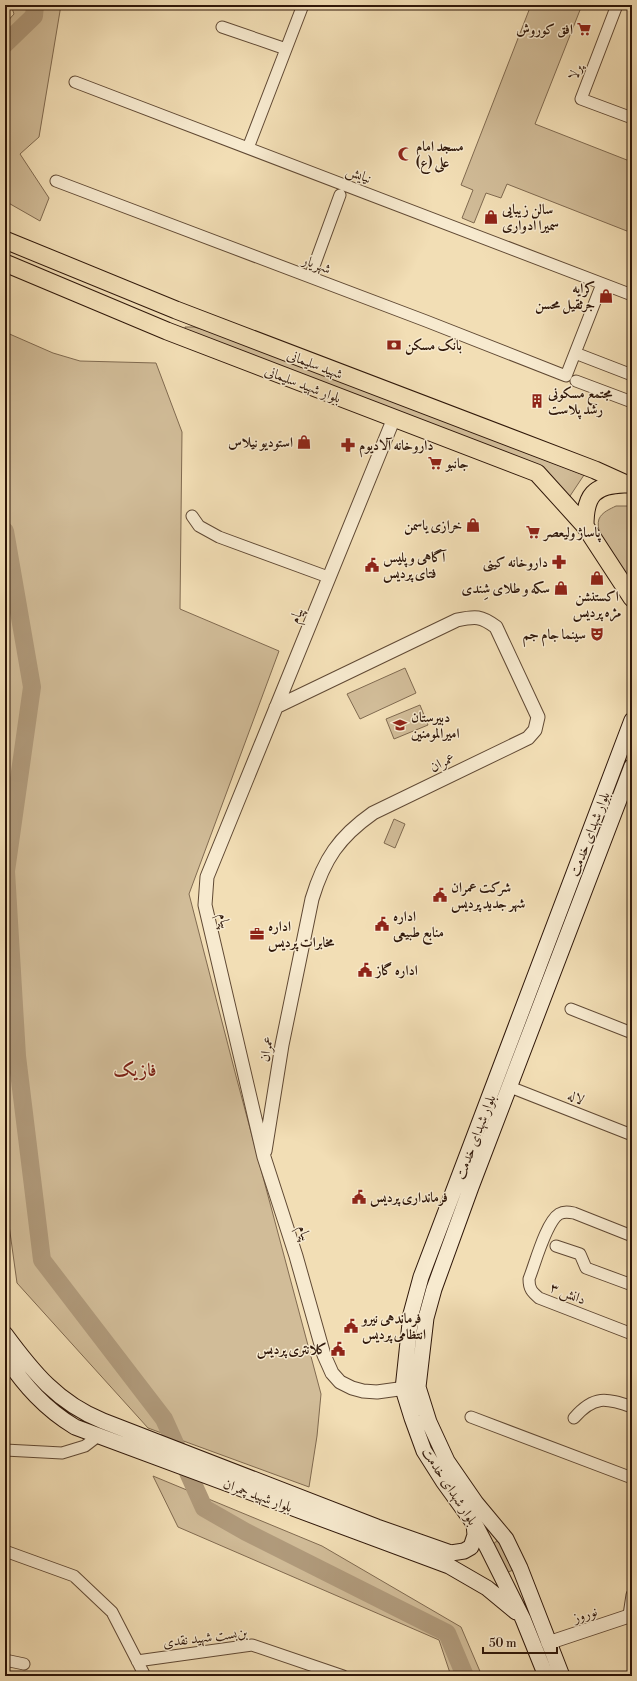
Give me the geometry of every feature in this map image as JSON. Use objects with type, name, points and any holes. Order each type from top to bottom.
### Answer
[{"type":"main road","name":"شهید سلیمانی","points":[[5,240],[176,310],[595,470],[629,487]]},
{"type":"main road","name":"بلوار شهید سلیمانی","points":[[5,263],[167,331],[537,473],[585,526],[632,598]]},
{"type":"main road","points":[[167,331],[176,310]]},
{"type":"main road","points":[[585,526],[585,510],[588,501],[597,491],[607,485],[629,487]]},
{"type":"main road","name":"بلوار شهدای خدمت","points":[[475,1525],[443,1481],[424,1450],[411,1388],[411,1314],[421,1277],[632,720]]},
{"type":"main road","name":"بلوار شهدای خدمت","points":[[562,1676],[520,1568],[489,1543],[492,1522],[447,1462],[429,1422],[411,1388],[426,1318],[434,1289],[471,1187],[632,766]]},
{"type":"main road","name":"بلوار شهید چمران","points":[[5,1334],[34,1372],[55,1393],[83,1413],[162,1445],[377,1527],[451,1553],[464,1551],[489,1543]]},
{"type":"main road","name":"بلوار شهید چمران","points":[[5,1357],[27,1387],[56,1416],[75,1427],[449,1566],[467,1575],[502,1599],[523,1619]]},
{"type":"main road","points":[[98,1436],[103,1421]]},
{"type":"main road","points":[[475,1525],[481,1532],[488,1534],[492,1532],[492,1522]]},
{"type":"main road","points":[[475,1525],[475,1535],[489,1543],[501,1577],[523,1619],[546,1676]]},
{"type":"main road","points":[[467,1575],[485,1578],[501,1577],[513,1575],[520,1568]]},
{"type":"street","points":[[248,148],[303,5]]},
{"type":"street","name":"پرلا","points":[[617,5],[581,99],[632,118]]},
{"type":"street","points":[[222,27],[286,49]]},
{"type":"street","name":"نیایش","points":[[75,82],[632,295]]},
{"type":"street","name":"شهریار","points":[[56,181],[310,277],[632,402]]},
{"type":"street","points":[[310,277],[340,195]]},
{"type":"street","points":[[571,379],[575,353],[602,284]]},
{"type":"street","points":[[575,353],[632,375]]},
{"type":"street","name":"پیام","points":[[394,418],[328,577],[210,871],[205,892],[208,924],[264,1157],[296,1256],[324,1355],[332,1373],[340,1382],[363,1391],[411,1388]]},
{"type":"street","points":[[192,516],[198,526],[219,537],[328,577]]},
{"type":"street","name":"عمران","points":[[264,1157],[282,1045],[312,899],[319,876],[331,853],[353,827],[374,813],[528,738],[535,730],[538,717],[496,627],[484,618],[472,617],[457,620],[276,707]]},
{"type":"street","points":[[571,1009],[632,1033]]},
{"type":"street","name":"لاله","points":[[510,1087],[632,1135]]},
{"type":"street","name":"دانش ۳","points":[[632,1236],[566,1212],[553,1219],[530,1279],[529,1287],[532,1293],[539,1298],[632,1334]]},
{"type":"street","points":[[556,1246],[580,1254],[586,1268],[632,1285]]},
{"type":"street","points":[[574,1418],[582,1409],[595,1401],[608,1399],[632,1408]]},
{"type":"street","points":[[471,1417],[632,1478]]},
{"type":"street","points":[[5,1450],[62,1453],[85,1446],[98,1436]]},
{"type":"street","points":[[5,1551],[74,1576],[112,1612],[145,1676]]},
{"type":"street","points":[[631,1615],[632,1595]]},
{"type":"street","name":"نوروز","points":[[548,1643],[631,1615]]},
{"type":"street","name":"بن‌بست شهید نقدی","points":[[137,1661],[252,1645],[344,1676]]},
{"type":"street","points":[[5,1660],[24,1664]]},
{"type":"shaded area","points":[[11,5],[61,5],[39,137],[20,154],[49,198],[40,221],[5,201],[5,24],[14,14]]},
{"type":"shaded area","points":[[531,5],[569,5],[580,10],[535,124],[632,162],[632,233],[507,184],[501,198],[486,193],[474,223],[462,218],[473,190],[461,185]]},
{"type":"shaded area","points":[[185,327],[194,327],[215,333],[584,475],[568,499],[539,468],[185,331]]},
{"type":"shaded area","points":[[5,332],[53,353],[80,361],[156,363],[182,432],[180,609],[279,651],[189,894],[321,1394],[317,1436],[309,1487],[148,1428],[17,1283],[5,1196]]},
{"type":"shaded area","points":[[616,506],[627,506],[632,510],[632,584],[604,544],[598,526],[599,519],[602,514]]},
{"type":"shaded area","points":[[405,668],[416,693],[360,719],[347,694]]},
{"type":"shaded area","points":[[420,705],[428,725],[394,739],[386,719]]},
{"type":"shaded area","points":[[394,819],[405,824],[395,848],[384,843]]},
{"type":"shaded area","points":[[153,1476],[322,1546],[461,1627],[482,1676],[451,1676],[439,1640],[178,1527]]},
{"type":"shaded area","points":[[498,1540],[513,1570],[504,1574],[492,1545]]},
{"type":"waterway","points":[[5,44],[34,16],[35,5]]},
{"type":"waterway","points":[[5,531],[32,687],[6,871],[17,1056],[42,1260],[164,1419],[204,1508],[246,1532],[447,1633],[465,1676]]},
{"type":"place","name":"افق کوروش","points":[[584,29]]},
{"type":"place","name":"مسجد امام علی (ع)","points":[[405,154]]},
{"type":"place","name":"سالن زیبایی سمیرا ادواری","points":[[491,217]]},
{"type":"place","name":"کرایه جرثقیل محسن","points":[[606,296]]},
{"type":"place","name":"بانک مسکن","points":[[394,345]]},
{"type":"place","name":"مجتمع مسکونی رشد پلاست","points":[[537,401]]},
{"type":"place","name":"استودیو نیلاس","points":[[304,442]]},
{"type":"place","name":"داروخانه آلادیوم","points":[[348,445]]},
{"type":"place","name":"جانبو","points":[[435,463]]},
{"type":"place","name":"خرازی یاسمن","points":[[473,525]]},
{"type":"place","name":"پاساژ ولیعصر","points":[[533,532]]},
{"type":"place","name":"داروخانه کینی","points":[[559,562]]},
{"type":"place","name":"آگاهی و پلیس فتای پردیس","points":[[372,565]]},
{"type":"place","name":"اکستنشن مژه پردیس","points":[[597,578]]},
{"type":"place","name":"سکه و طلای شِندی","points":[[561,588]]},
{"type":"place","name":"سینما جام جم","points":[[597,634]]},
{"type":"place","name":"دبیرستان امیرالمومنین","points":[[400,725]]},
{"type":"place","name":"شرکت عمران شهر جدید پردیس","points":[[440,895]]},
{"type":"place","name":"اداره منابع طبیعی","points":[[382,924]]},
{"type":"place","name":"اداره مخابرات پردیس","points":[[257,934]]},
{"type":"place","name":"اداره گاز","points":[[365,970]]},
{"type":"place","name":"فرمانداری پردیس","points":[[359,1197]]},
{"type":"place","name":"فرماندهی نیرو انتظامی پردیس","points":[[351,1326]]},
{"type":"place","name":"کلانتری پردیس","points":[[338,1349]]},
{"type":"district","name":"فاز یک","points":[[135,1070]]}]
